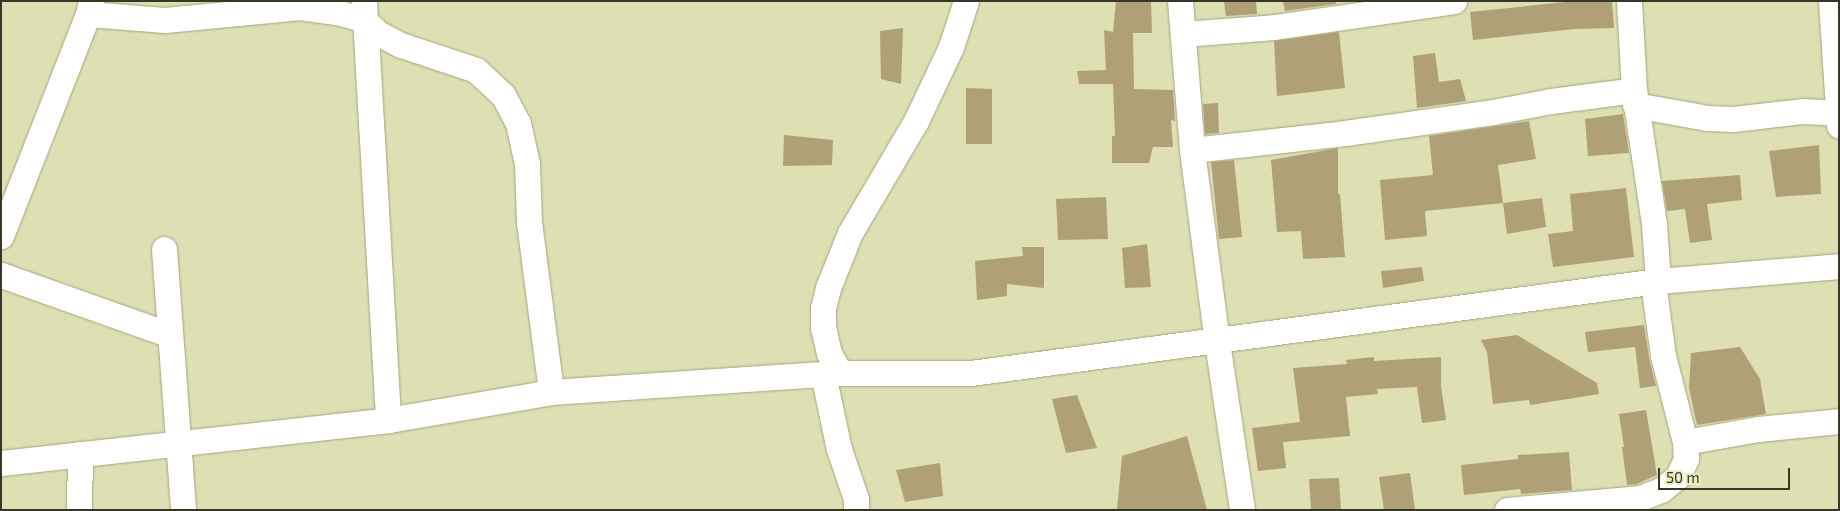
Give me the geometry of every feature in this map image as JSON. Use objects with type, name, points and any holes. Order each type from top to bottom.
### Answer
[{"type":"street","points":[[856,510],[856,499],[839,450],[832,374],[823,328],[823,308],[828,288],[850,232],[916,121],[951,48],[966,1]]},
{"type":"street","points":[[1180,1],[1192,150],[1217,342],[1242,510]]},
{"type":"street","points":[[1184,34],[1274,27],[1345,15],[1454,1]]},
{"type":"street","points":[[1507,510],[1640,498],[1661,490],[1678,476],[1686,459],[1685,442],[1663,356],[1656,281],[1654,224],[1634,98],[1629,1]]},
{"type":"street","points":[[1192,150],[1345,133],[1493,112],[1550,100],[1634,98],[1707,118],[1733,119],[1802,111],[1837,119],[1831,1]]},
{"type":"street","points":[[1,236],[89,8],[166,20],[300,7],[336,12],[364,10]]},
{"type":"street","points":[[364,10],[378,33],[401,45],[476,70],[503,95],[518,123],[527,164],[529,222],[551,392]]},
{"type":"street","points":[[364,10],[388,420]]},
{"type":"street","points":[[164,249],[183,510]]},
{"type":"street","points":[[1,463],[388,420],[551,392],[832,374],[971,373],[1217,342],[1656,281],[1839,266]]},
{"type":"street","points":[[1,275],[170,335]]},
{"type":"street","points":[[1685,442],[1758,429],[1839,421]]},
{"type":"street","points":[[79,510],[80,454]]},
{"type":"building","points":[[1116,1],[1151,1],[1152,33],[1133,33],[1134,89],[1173,90],[1175,121],[1171,120],[1173,147],[1153,147],[1149,163],[1112,163],[1112,136],[1115,136],[1113,84],[1079,84],[1077,71],[1106,70],[1104,30],[1113,32]]},
{"type":"building","points":[[1224,1],[1256,1],[1257,14],[1226,16]]},
{"type":"building","points":[[1283,1],[1336,1],[1336,4],[1285,11]]},
{"type":"building","points":[[1575,1],[1612,1],[1614,28],[1574,29],[1473,40],[1470,12]]},
{"type":"building","points":[[903,28],[901,84],[881,79],[880,31]]},
{"type":"building","points":[[1339,32],[1345,88],[1277,96],[1274,41]]},
{"type":"building","points":[[1435,53],[1439,82],[1460,79],[1466,101],[1417,108],[1413,56]]},
{"type":"building","points":[[966,88],[992,89],[992,144],[966,144]]},
{"type":"building","points":[[1218,103],[1219,133],[1205,134],[1203,104]]},
{"type":"building","points":[[1623,114],[1629,153],[1588,156],[1585,119]]},
{"type":"building","points":[[1529,121],[1536,159],[1498,165],[1503,203],[1425,211],[1427,236],[1385,240],[1380,180],[1433,175],[1429,136]]},
{"type":"building","points":[[784,135],[833,140],[832,165],[783,166]]},
{"type":"building","points":[[1819,145],[1821,194],[1776,197],[1769,151]]},
{"type":"building","points":[[1338,148],[1338,194],[1340,194],[1345,257],[1303,259],[1301,231],[1277,232],[1271,160]]},
{"type":"building","points":[[1234,160],[1242,237],[1219,239],[1211,162]]},
{"type":"building","points":[[1740,175],[1742,200],[1707,204],[1712,240],[1690,243],[1685,209],[1667,211],[1662,181]]},
{"type":"building","points":[[1626,188],[1634,257],[1553,267],[1548,234],[1573,231],[1570,194]]},
{"type":"building","points":[[1106,197],[1108,239],[1058,240],[1056,199]]},
{"type":"building","points":[[1542,198],[1546,227],[1507,234],[1503,203]]},
{"type":"building","points":[[1147,244],[1151,287],[1125,288],[1122,248]]},
{"type":"building","points":[[1022,247],[1044,247],[1044,288],[1007,284],[1007,296],[977,300],[975,261],[1023,256]]},
{"type":"building","points":[[1422,267],[1424,281],[1383,288],[1381,271]]},
{"type":"building","points":[[1644,325],[1656,386],[1640,388],[1635,347],[1588,352],[1585,332]]},
{"type":"building","points":[[1517,335],[1597,383],[1599,394],[1530,405],[1529,400],[1493,404],[1487,352],[1481,340]]},
{"type":"building","points":[[1740,347],[1760,379],[1766,414],[1697,425],[1689,388],[1691,353]]},
{"type":"building","points":[[1374,357],[1374,361],[1441,357],[1441,386],[1446,420],[1422,423],[1417,387],[1377,389],[1378,394],[1346,397],[1350,436],[1283,442],[1286,468],[1258,471],[1252,428],[1300,422],[1293,368],[1347,364],[1346,360]]},
{"type":"building","points":[[1077,395],[1097,448],[1066,453],[1052,399]]},
{"type":"building","points":[[1646,410],[1657,475],[1637,484],[1627,485],[1619,414]]},
{"type":"building","points":[[1187,436],[1207,510],[1117,510],[1122,456]]},
{"type":"building","points":[[1569,452],[1572,490],[1521,494],[1520,489],[1464,495],[1461,465],[1518,459],[1518,455]]},
{"type":"building","points":[[940,463],[943,496],[905,502],[896,470]]},
{"type":"building","points":[[1410,473],[1415,510],[1384,510],[1379,477]]},
{"type":"building","points":[[1339,478],[1341,510],[1311,510],[1309,479]]}]
